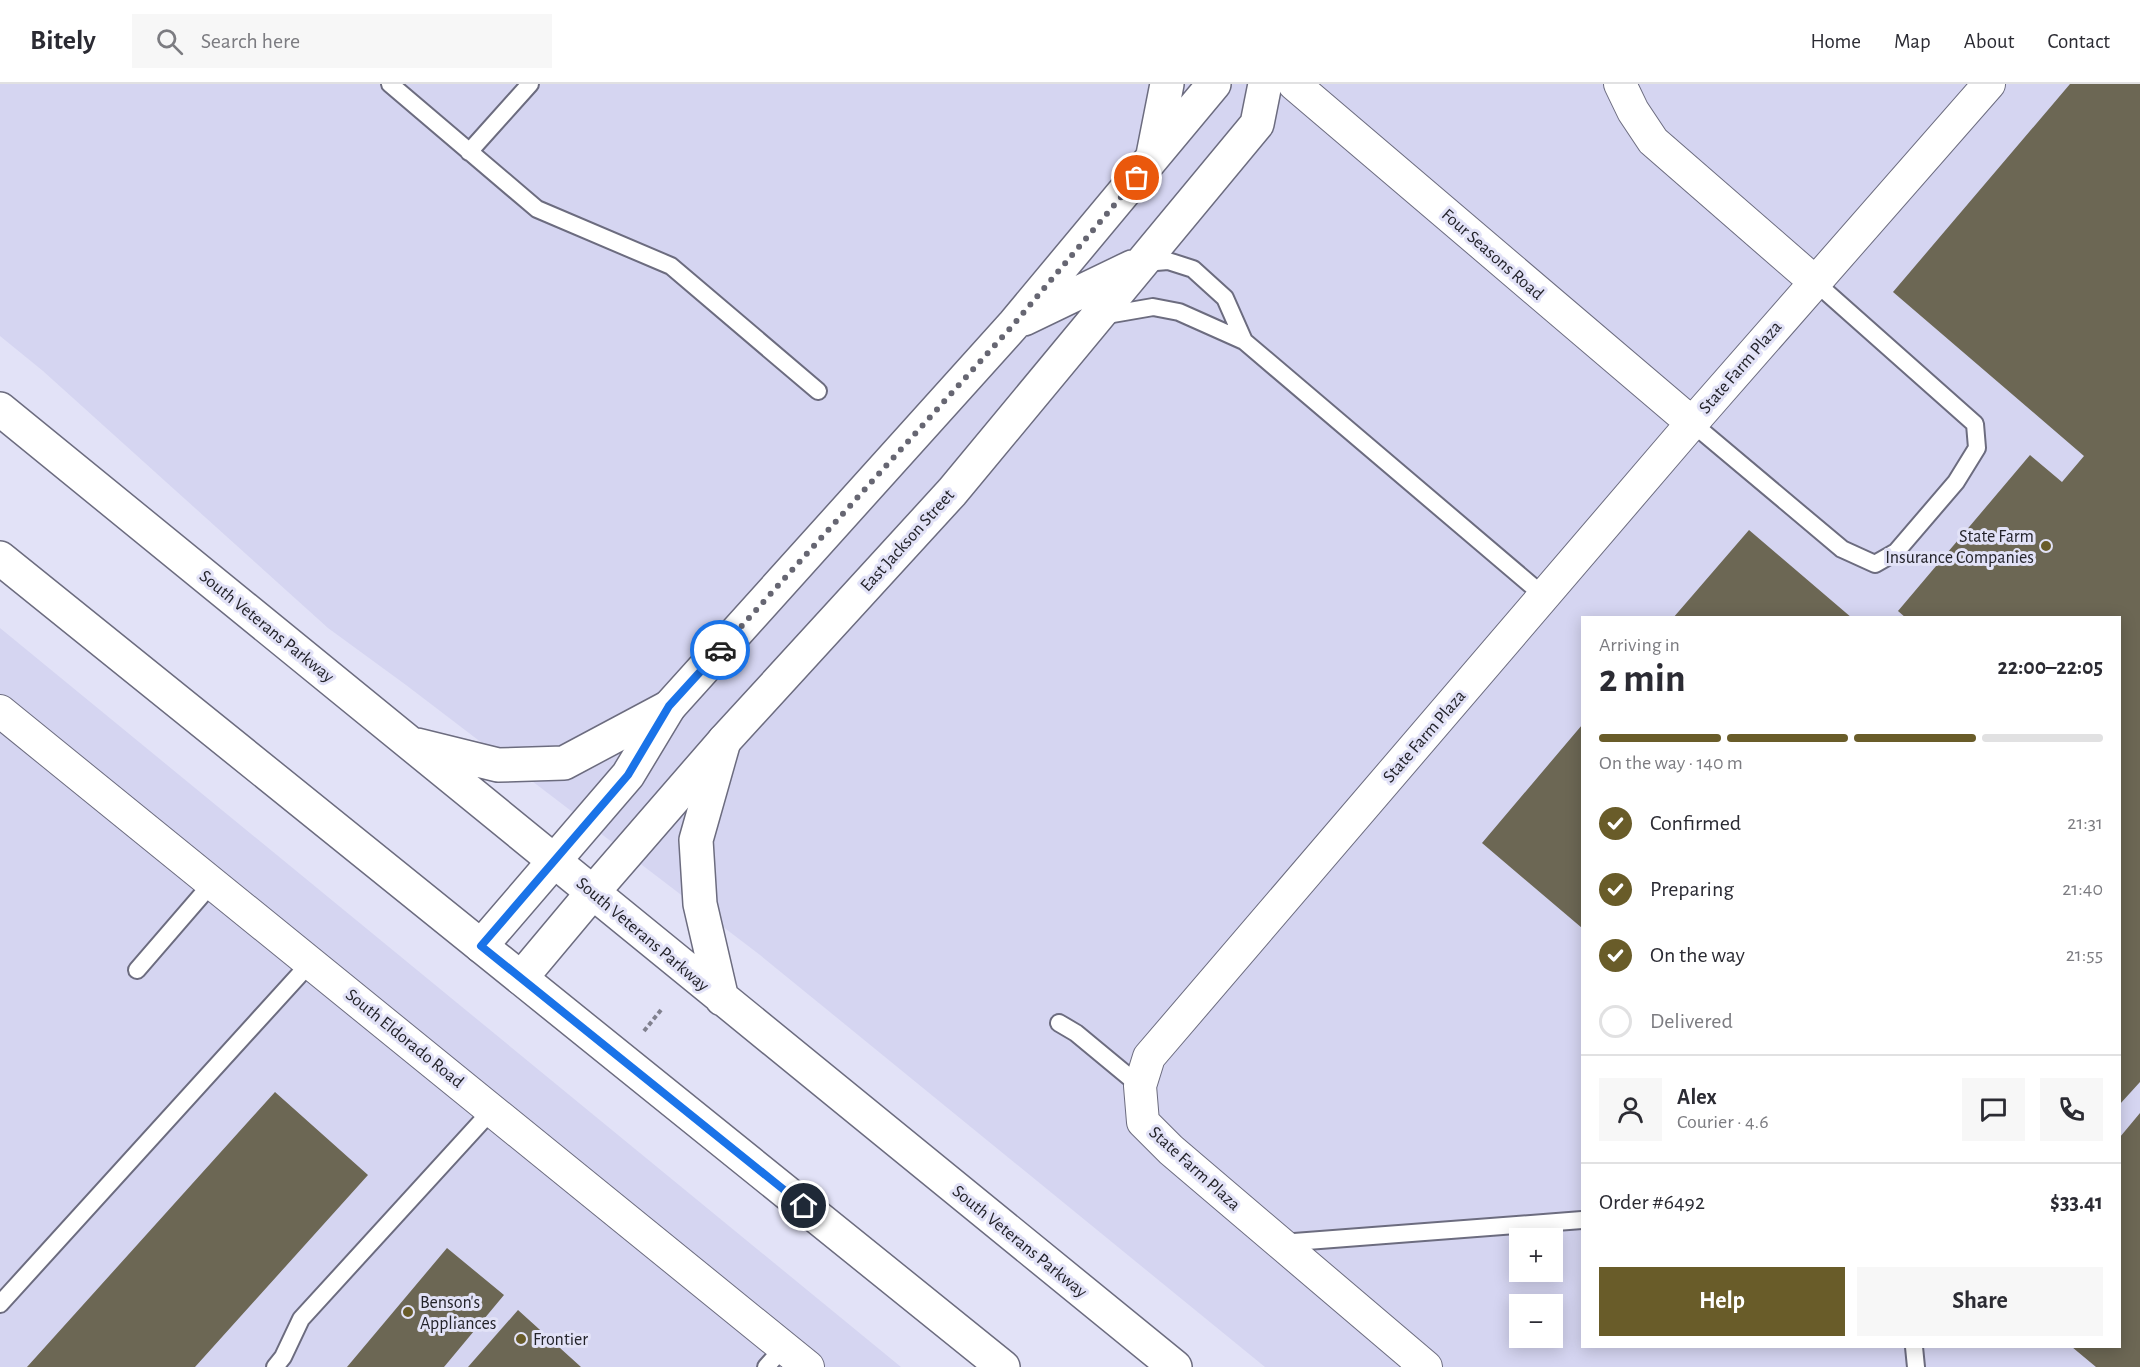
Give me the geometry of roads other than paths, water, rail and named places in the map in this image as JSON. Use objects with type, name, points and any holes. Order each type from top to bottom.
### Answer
[{"type":"main road","points":[[1152,160],[1167,84]]},
{"type":"main road","points":[[481,946],[628,775],[669,706],[1014,324],[1214,84]]},
{"type":"main road","name":"East Jackson Street","points":[[521,978],[592,892],[724,741],[952,492],[1257,124],[1265,84]]},
{"type":"main road","points":[[1014,324],[1142,263]]},
{"type":"main road","name":"South Veterans Parkway","points":[[0,409],[1175,1367]]},
{"type":"main road","points":[[0,558],[1003,1367]]},
{"type":"main road","points":[[409,743],[498,765],[564,763],[669,706]]},
{"type":"main road","points":[[722,999],[700,904],[696,840],[724,741]]},
{"type":"street","name":"Four Seasons Road","points":[[1294,84],[1692,423]]},
{"type":"street","points":[[1620,84],[1633,111],[1653,141],[1815,282]]},
{"type":"street","name":"State Farm Plaza","points":[[1426,1367],[1171,1150],[1143,1122],[1140,1086],[1149,1057],[1692,423],[1989,84]]},
{"type":"street","name":"South Eldorado Road","points":[[0,711],[492,1110],[775,1357],[808,1367]]},
{"type":"lane","points":[[390,84],[537,209],[671,266],[818,391]]},
{"type":"lane","points":[[469,152],[530,84]]},
{"type":"lane","points":[[1142,263],[1168,261],[1193,269],[1224,298],[1244,340]]},
{"type":"lane","points":[[1692,423],[1842,549],[1875,564],[1896,552],[1956,482],[1977,448],[1976,424],[1815,282]]},
{"type":"lane","points":[[1097,316],[1153,307],[1179,312],[1244,340],[1544,596]]},
{"type":"lane","points":[[138,970],[213,882]]},
{"type":"lane","points":[[0,1304],[311,962]]},
{"type":"lane","points":[[1059,1023],[1076,1033],[1140,1086]]},
{"type":"lane","points":[[275,1367],[283,1357],[301,1319],[492,1110]]},
{"type":"lane","points":[[1281,1243],[1581,1220]]},
{"type":"lane","points":[[1914,1348],[1916,1367]]},
{"type":"place","name":"State Farm Insurance Companies","points":[[2046,546]]},
{"type":"place","name":"Benson's Appliances","points":[[408,1312]]},
{"type":"place","name":"Frontier","points":[[521,1339]]}]
